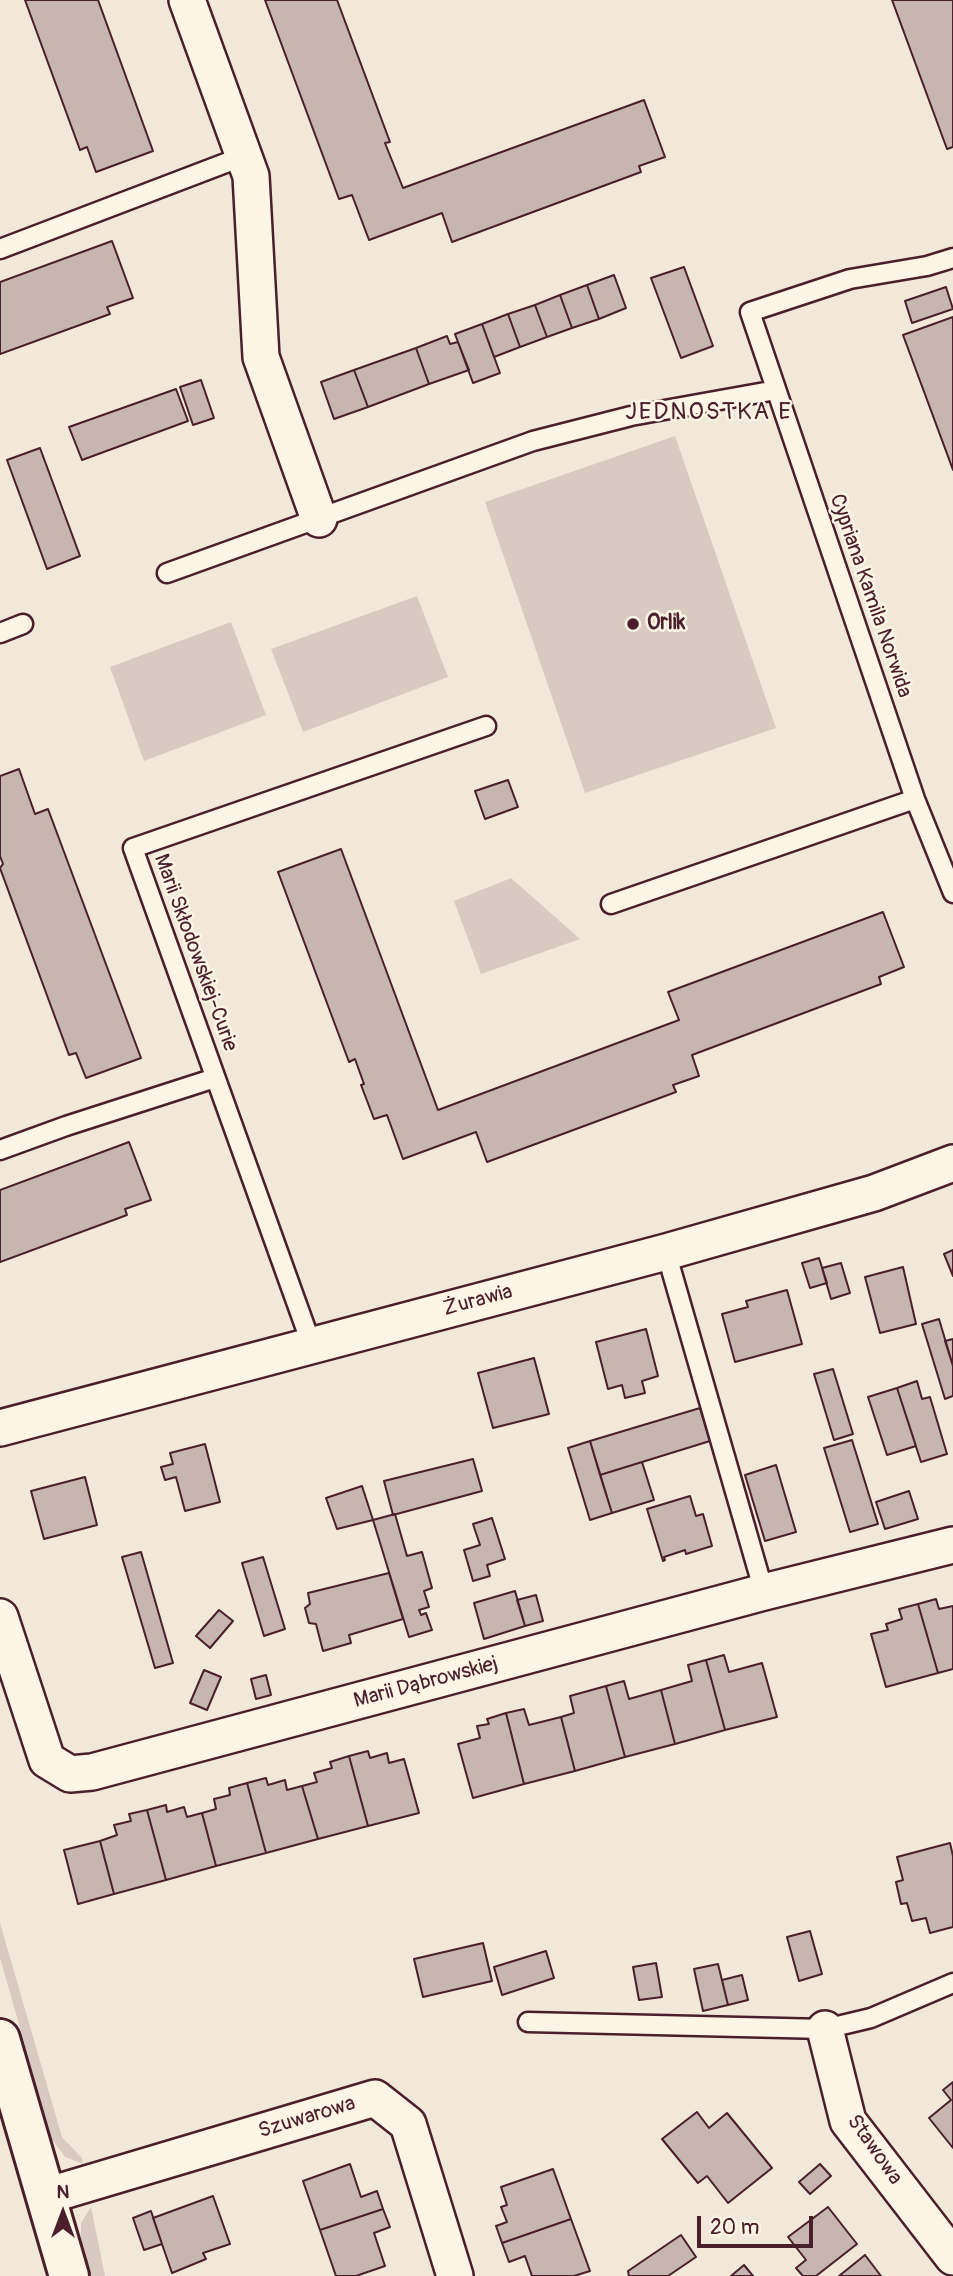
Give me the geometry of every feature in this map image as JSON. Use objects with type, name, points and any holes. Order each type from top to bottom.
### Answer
[{"type":"street","points":[[187,0],[251,176],[261,357],[319,519]]},
{"type":"street","name":"Żurawia","points":[[0,1428],[666,1252],[874,1193],[953,1163]]},
{"type":"street","name":"Marii Dąbrowskiej","points":[[0,1617],[47,1760],[70,1774],[92,1772],[764,1592],[953,1545]]},
{"type":"street","name":"Stawowa","points":[[825,2029],[848,2120],[953,2257]]},
{"type":"street","points":[[0,2039],[69,2276]]},
{"type":"street","name":"Szuwarowa","points":[[46,2196],[375,2098],[408,2124],[456,2276]]},
{"type":"lane","points":[[0,249],[244,156]]},
{"type":"lane","name":"Cypriana Kamila Norwida","points":[[953,258],[927,266],[850,279],[750,312],[915,799],[953,893]]},
{"type":"lane","points":[[167,573],[533,441],[632,416],[776,390]]},
{"type":"lane","points":[[0,633],[23,624]]},
{"type":"lane","name":"Marii Skłodowskiej-Curie","points":[[312,1346],[133,849],[486,726]]},
{"type":"lane","points":[[611,904],[915,799]]},
{"type":"lane","points":[[0,1150],[65,1126],[215,1078]]},
{"type":"lane","points":[[666,1252],[764,1592]]},
{"type":"lane","points":[[528,2022],[825,2029],[871,2018],[953,1983]]},
{"type":"shaded area","name":"Orlik","points":[[675,436],[776,728],[585,793],[485,502]]},
{"type":"shaded area","points":[[417,596],[448,677],[303,732],[271,649]]},
{"type":"shaded area","points":[[231,622],[266,715],[144,761],[110,667]]},
{"type":"shaded area","points":[[511,878],[580,939],[481,974],[454,901]]},
{"type":"shaded area","points":[[0,1923],[62,2137],[82,2158],[83,2164],[65,2157],[52,2139],[0,1958]]},
{"type":"shaded area","points":[[91,2207],[105,2276],[91,2276],[81,2239],[81,2223]]},
{"type":"building","points":[[25,0],[98,0],[153,151],[96,172],[87,147],[80,150]]},
{"type":"building","points":[[265,0],[337,0],[390,142],[385,143],[403,188],[644,100],[665,157],[639,166],[641,172],[452,242],[442,213],[369,240],[352,195],[339,199]]},
{"type":"building","points":[[892,0],[953,0],[953,147],[947,149]]},
{"type":"building","points":[[112,241],[133,298],[107,307],[110,314],[0,354],[0,282]]},
{"type":"building","points":[[684,267],[713,346],[681,358],[651,278]]},
{"type":"building","points":[[614,275],[626,308],[599,319],[587,285]]},
{"type":"building","points":[[587,285],[599,319],[572,328],[560,295]]},
{"type":"building","points":[[946,287],[953,309],[912,323],[905,301]]},
{"type":"building","points":[[560,295],[572,328],[547,337],[535,305]]},
{"type":"building","points":[[535,305],[547,337],[520,347],[508,314]]},
{"type":"building","points":[[508,314],[520,347],[494,357],[482,324]]},
{"type":"building","points":[[953,317],[953,470],[903,335]]},
{"type":"building","points":[[482,324],[500,373],[473,383],[455,334]]},
{"type":"building","points":[[447,336],[450,344],[458,342],[469,370],[429,384],[416,348]]},
{"type":"building","points":[[416,348],[429,384],[368,407],[354,370]]},
{"type":"building","points":[[354,370],[368,407],[334,419],[321,382]]},
{"type":"building","points":[[201,380],[214,418],[193,425],[180,387]]},
{"type":"building","points":[[176,389],[188,421],[82,460],[69,427]]},
{"type":"building","points":[[40,448],[80,556],[47,569],[7,460]]},
{"type":"building","points":[[19,769],[35,814],[48,809],[141,1058],[86,1078],[76,1053],[69,1055],[0,868],[3,864],[0,856],[0,776]]},
{"type":"building","points":[[508,780],[518,807],[485,819],[475,791]]},
{"type":"building","points":[[341,849],[438,1110],[679,1020],[668,992],[883,912],[904,967],[879,977],[881,984],[692,1055],[699,1076],[673,1085],[676,1092],[487,1162],[476,1132],[403,1159],[387,1115],[374,1119],[361,1085],[364,1084],[355,1059],[349,1062],[278,872]]},
{"type":"building","points":[[129,1142],[151,1200],[125,1209],[127,1215],[0,1262],[0,1190]]},
{"type":"building","points":[[953,1250],[953,1276],[944,1254]]},
{"type":"building","points":[[819,1258],[827,1283],[810,1288],[802,1263]]},
{"type":"building","points":[[841,1263],[850,1293],[831,1299],[822,1268]]},
{"type":"building","points":[[903,1267],[916,1324],[880,1333],[865,1277]]},
{"type":"building","points":[[787,1290],[802,1344],[735,1362],[722,1314],[748,1307],[746,1301]]},
{"type":"building","points":[[939,1319],[953,1366],[953,1396],[945,1399],[922,1324]]},
{"type":"building","points":[[646,1329],[658,1376],[642,1381],[645,1393],[625,1398],[622,1385],[608,1389],[596,1342]]},
{"type":"building","points":[[953,1339],[953,1366],[945,1341]]},
{"type":"building","points":[[534,1358],[549,1414],[493,1428],[478,1373]]},
{"type":"building","points":[[833,1369],[853,1434],[834,1440],[814,1374]]},
{"type":"building","points":[[917,1381],[922,1399],[930,1397],[947,1454],[921,1462],[897,1388]]},
{"type":"building","points":[[897,1388],[916,1446],[887,1455],[868,1397]]},
{"type":"building","points":[[700,1408],[710,1441],[600,1475],[590,1441]]},
{"type":"building","points":[[852,1440],[878,1524],[850,1532],[824,1448]]},
{"type":"building","points":[[590,1441],[612,1513],[590,1520],[568,1448]]},
{"type":"building","points":[[205,1444],[220,1502],[185,1511],[176,1477],[165,1480],[161,1467],[173,1464],[170,1453]]},
{"type":"building","points":[[473,1459],[482,1491],[393,1515],[384,1481]]},
{"type":"building","points":[[642,1462],[654,1500],[612,1513],[600,1475]]},
{"type":"building","points":[[776,1465],[796,1532],[765,1541],[745,1475]]},
{"type":"building","points":[[85,1477],[97,1525],[44,1539],[31,1491]]},
{"type":"building","points":[[362,1486],[373,1520],[337,1529],[326,1498]]},
{"type":"building","points":[[909,1491],[918,1519],[885,1529],[876,1502]]},
{"type":"building","points":[[690,1496],[696,1516],[703,1514],[712,1546],[686,1554],[685,1550],[664,1557],[663,1561],[647,1509]]},
{"type":"building","points":[[395,1514],[407,1556],[422,1552],[432,1588],[424,1591],[429,1607],[419,1610],[421,1615],[426,1613],[432,1630],[409,1637],[373,1520]]},
{"type":"building","points":[[492,1518],[505,1559],[487,1565],[490,1576],[473,1581],[464,1550],[480,1545],[473,1524]]},
{"type":"building","points":[[141,1552],[173,1663],[155,1668],[122,1557]]},
{"type":"building","points":[[263,1557],[285,1629],[264,1636],[242,1563]]},
{"type":"building","points":[[389,1573],[403,1619],[349,1635],[351,1643],[323,1651],[316,1624],[309,1623],[305,1608],[310,1604],[308,1593]]},
{"type":"building","points":[[515,1591],[525,1626],[484,1639],[474,1603]]},
{"type":"building","points":[[536,1595],[543,1621],[525,1626],[517,1600]]},
{"type":"building","points":[[936,1599],[939,1609],[953,1606],[953,1669],[938,1673],[918,1604]]},
{"type":"building","points":[[918,1604],[938,1673],[886,1687],[871,1634],[888,1630],[886,1624],[902,1619],[899,1609]]},
{"type":"building","points":[[219,1610],[233,1621],[210,1648],[196,1636]]},
{"type":"building","points":[[724,1655],[729,1672],[762,1663],[777,1717],[725,1730],[706,1660]]},
{"type":"building","points":[[706,1660],[725,1730],[675,1744],[661,1690],[692,1681],[688,1665]]},
{"type":"building","points":[[204,1670],[221,1677],[207,1710],[190,1703]]},
{"type":"building","points":[[266,1675],[271,1695],[256,1699],[251,1679]]},
{"type":"building","points":[[624,1681],[629,1699],[661,1690],[675,1744],[625,1757],[606,1686]]},
{"type":"building","points":[[606,1686],[625,1757],[575,1771],[561,1717],[574,1713],[570,1696]]},
{"type":"building","points":[[524,1709],[529,1725],[561,1717],[575,1771],[524,1784],[506,1713]]},
{"type":"building","points":[[506,1713],[524,1784],[473,1798],[458,1744],[480,1738],[477,1726],[489,1724],[487,1719]]},
{"type":"building","points":[[368,1751],[370,1758],[387,1753],[389,1763],[404,1759],[419,1813],[368,1826],[349,1756]]},
{"type":"building","points":[[349,1756],[368,1826],[318,1839],[302,1786],[317,1782],[314,1773],[332,1768],[330,1762]]},
{"type":"building","points":[[266,1778],[268,1785],[285,1780],[287,1790],[302,1786],[318,1839],[266,1853],[247,1783]]},
{"type":"building","points":[[247,1783],[266,1853],[216,1866],[202,1813],[216,1809],[214,1799],[230,1795],[229,1788]]},
{"type":"building","points":[[166,1805],[167,1812],[184,1807],[187,1817],[202,1813],[216,1866],[166,1880],[147,1810]]},
{"type":"building","points":[[147,1810],[166,1880],[114,1894],[100,1841],[117,1835],[114,1825],[131,1821],[129,1814]]},
{"type":"building","points":[[100,1841],[114,1894],[78,1904],[64,1850]]},
{"type":"building","points":[[950,1843],[953,1856],[953,1927],[930,1933],[926,1918],[912,1921],[907,1903],[901,1904],[896,1882],[903,1880],[897,1857]]},
{"type":"building","points":[[810,1931],[822,1974],[799,1981],[787,1937]]},
{"type":"building","points":[[483,1943],[492,1981],[423,1997],[414,1959]]},
{"type":"building","points":[[546,1951],[554,1978],[502,1995],[494,1967]]},
{"type":"building","points":[[656,1963],[662,1997],[639,2000],[633,1967]]},
{"type":"building","points":[[718,1964],[728,2005],[703,2011],[694,1969]]},
{"type":"building","points":[[742,1975],[748,2000],[728,2005],[722,1980]]},
{"type":"building","points":[[953,2082],[953,2148],[929,2118],[951,2100],[943,2090]]},
{"type":"building","points":[[697,2112],[709,2128],[727,2113],[772,2168],[728,2203],[707,2176],[698,2183],[662,2139]]},
{"type":"building","points":[[350,2164],[361,2197],[377,2191],[383,2209],[320,2230],[303,2181]]},
{"type":"building","points":[[820,2164],[831,2176],[810,2194],[799,2182]]},
{"type":"building","points":[[553,2169],[571,2219],[502,2243],[496,2226],[507,2222],[501,2207],[507,2205],[501,2187]]},
{"type":"building","points":[[213,2196],[230,2244],[203,2253],[206,2259],[172,2273],[153,2218]]},
{"type":"building","points":[[828,2207],[857,2244],[816,2276],[803,2276],[796,2268],[806,2260],[788,2237]]},
{"type":"building","points":[[383,2209],[390,2227],[374,2233],[385,2266],[356,2276],[336,2276],[320,2230]]},
{"type":"building","points":[[151,2211],[162,2244],[144,2250],[133,2218]]},
{"type":"building","points":[[571,2219],[590,2271],[574,2276],[532,2276],[525,2256],[509,2262],[502,2243]]},
{"type":"building","points":[[681,2235],[696,2257],[668,2276],[629,2276],[628,2271]]},
{"type":"building","points":[[865,2255],[881,2276],[839,2276]]},
{"type":"building","points":[[744,2265],[753,2276],[731,2276]]},
{"type":"place","name":"Orlik","points":[[633,624]]},
{"type":"district","name":"JEDNOSTKA E","points":[[709,413]]}]
